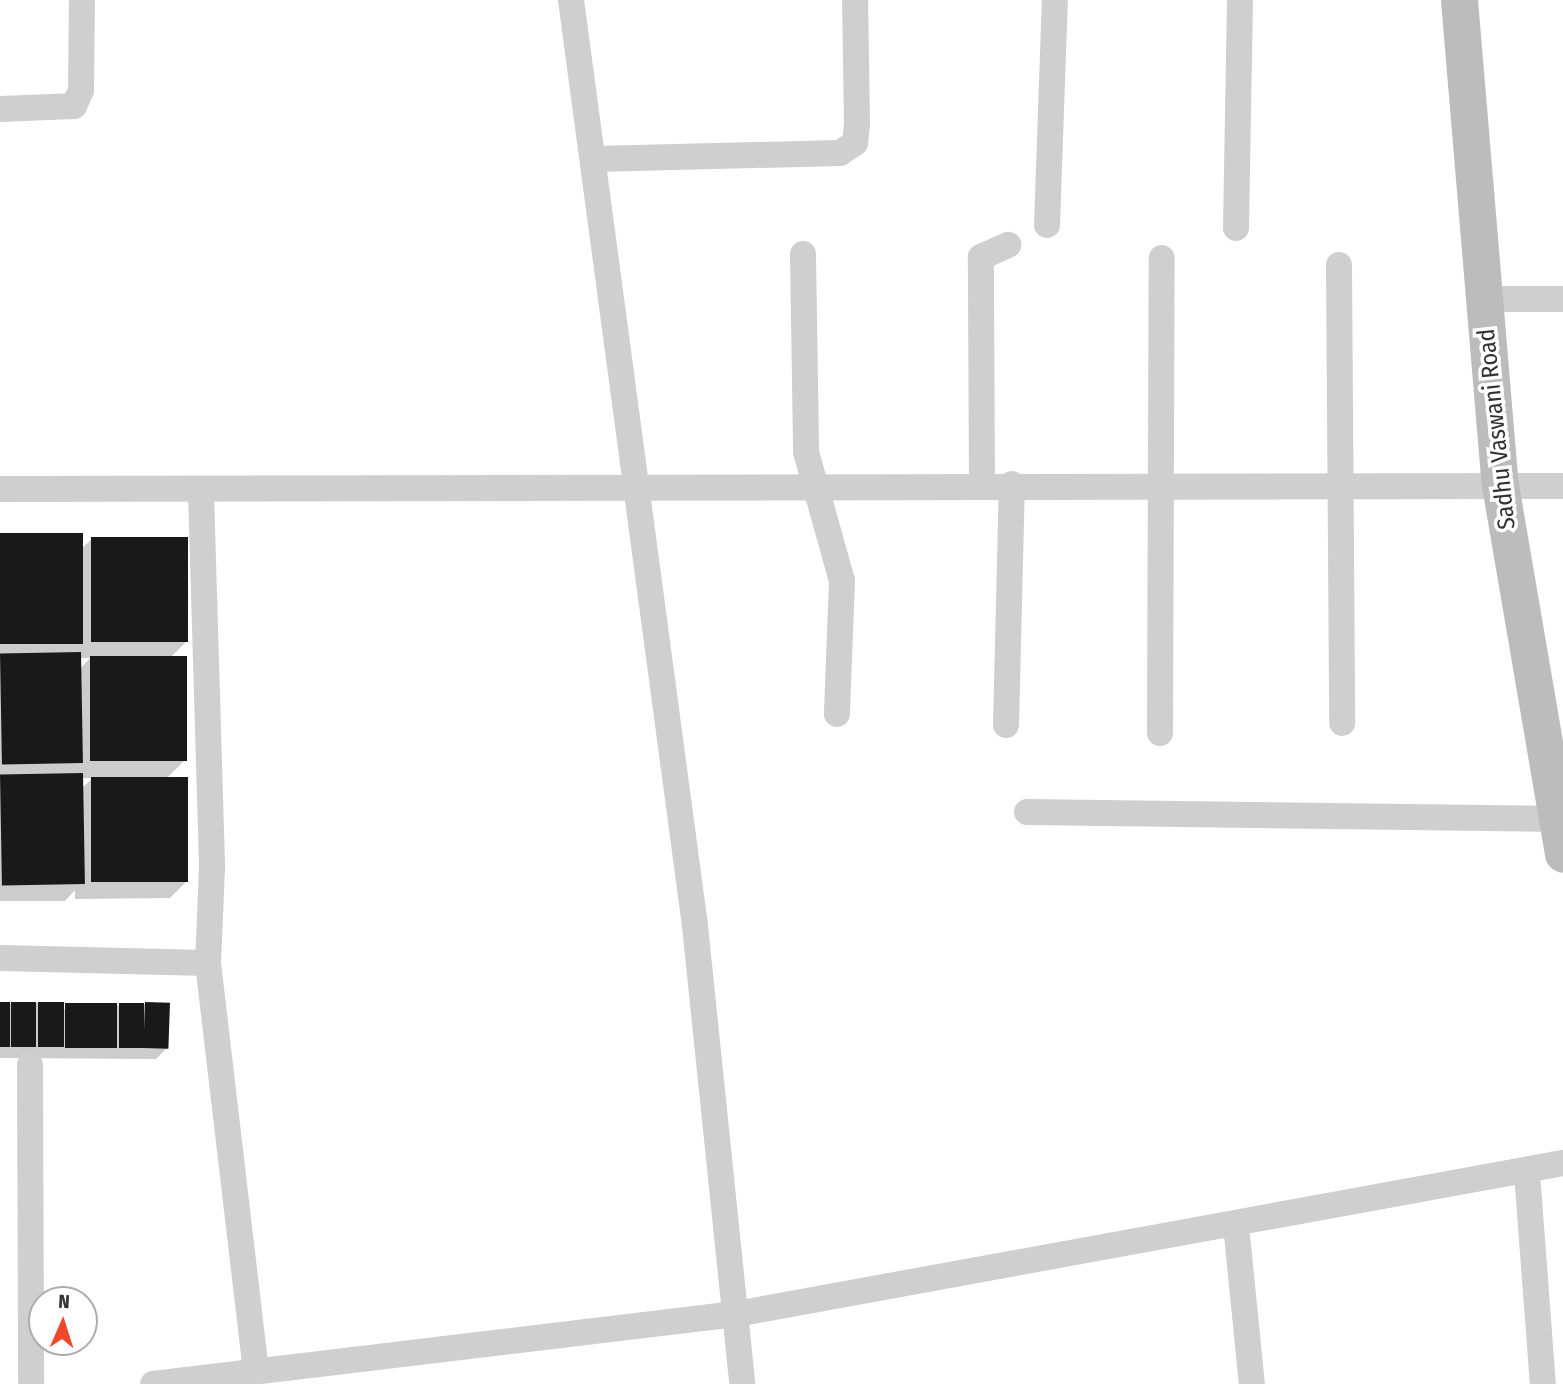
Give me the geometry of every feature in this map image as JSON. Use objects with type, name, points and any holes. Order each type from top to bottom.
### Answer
[{"type":"street","points":[[0,108],[74,106],[81,90],[82,0]]},
{"type":"street","points":[[571,0],[595,159],[695,926],[741,1384]]},
{"type":"street","points":[[595,159],[840,153],[855,143],[857,123],[855,0]]},
{"type":"street","points":[[1047,225],[1055,0]]},
{"type":"street","points":[[1236,228],[1240,0]]},
{"type":"street","name":"Sadhu Vaswani Road","points":[[1459,0],[1500,485],[1563,854]]},
{"type":"street","points":[[982,484],[981,257],[1008,245]]},
{"type":"street","points":[[803,254],[812,483],[842,581],[837,714]]},
{"type":"street","points":[[1160,733],[1162,258]]},
{"type":"street","points":[[1339,265],[1342,723]]},
{"type":"street","points":[[1484,299],[1563,299]]},
{"type":"street","points":[[0,489],[201,493],[636,483],[1563,486]]},
{"type":"street","points":[[1006,725],[1012,484]]},
{"type":"street","points":[[201,493],[212,868],[208,963],[257,1371]]},
{"type":"street","points":[[1027,813],[1557,819]]},
{"type":"street","points":[[0,958],[208,963]]},
{"type":"street","points":[[30,1065],[31,1384]]},
{"type":"street","points":[[153,1384],[192,1382],[257,1371],[736,1314],[1527,1173],[1563,1163]]},
{"type":"street","points":[[1527,1173],[1543,1384]]},
{"type":"street","points":[[1236,1225],[1252,1384]]},
{"type":"building","points":[[0,533],[83,533],[83,644],[0,644]]},
{"type":"building","points":[[91,537],[188,537],[188,642],[91,642]]},
{"type":"building","points":[[81,652],[83,763],[2,764],[0,653]]},
{"type":"building","points":[[90,656],[187,656],[187,761],[90,761]]},
{"type":"building","points":[[83,773],[85,884],[2,885],[0,774]]},
{"type":"building","points":[[91,777],[188,777],[188,882],[91,882]]},
{"type":"building","points":[[0,1002],[10,1002],[10,1047],[0,1047]]},
{"type":"building","points":[[11,1002],[36,1002],[36,1047],[11,1047]]},
{"type":"building","points":[[38,1002],[64,1002],[64,1047],[38,1047]]},
{"type":"building","points":[[145,1002],[170,1003],[168,1049],[143,1048]]},
{"type":"building","points":[[65,1003],[117,1003],[117,1048],[65,1048]]},
{"type":"building","points":[[119,1003],[144,1003],[144,1048],[119,1048]]}]
